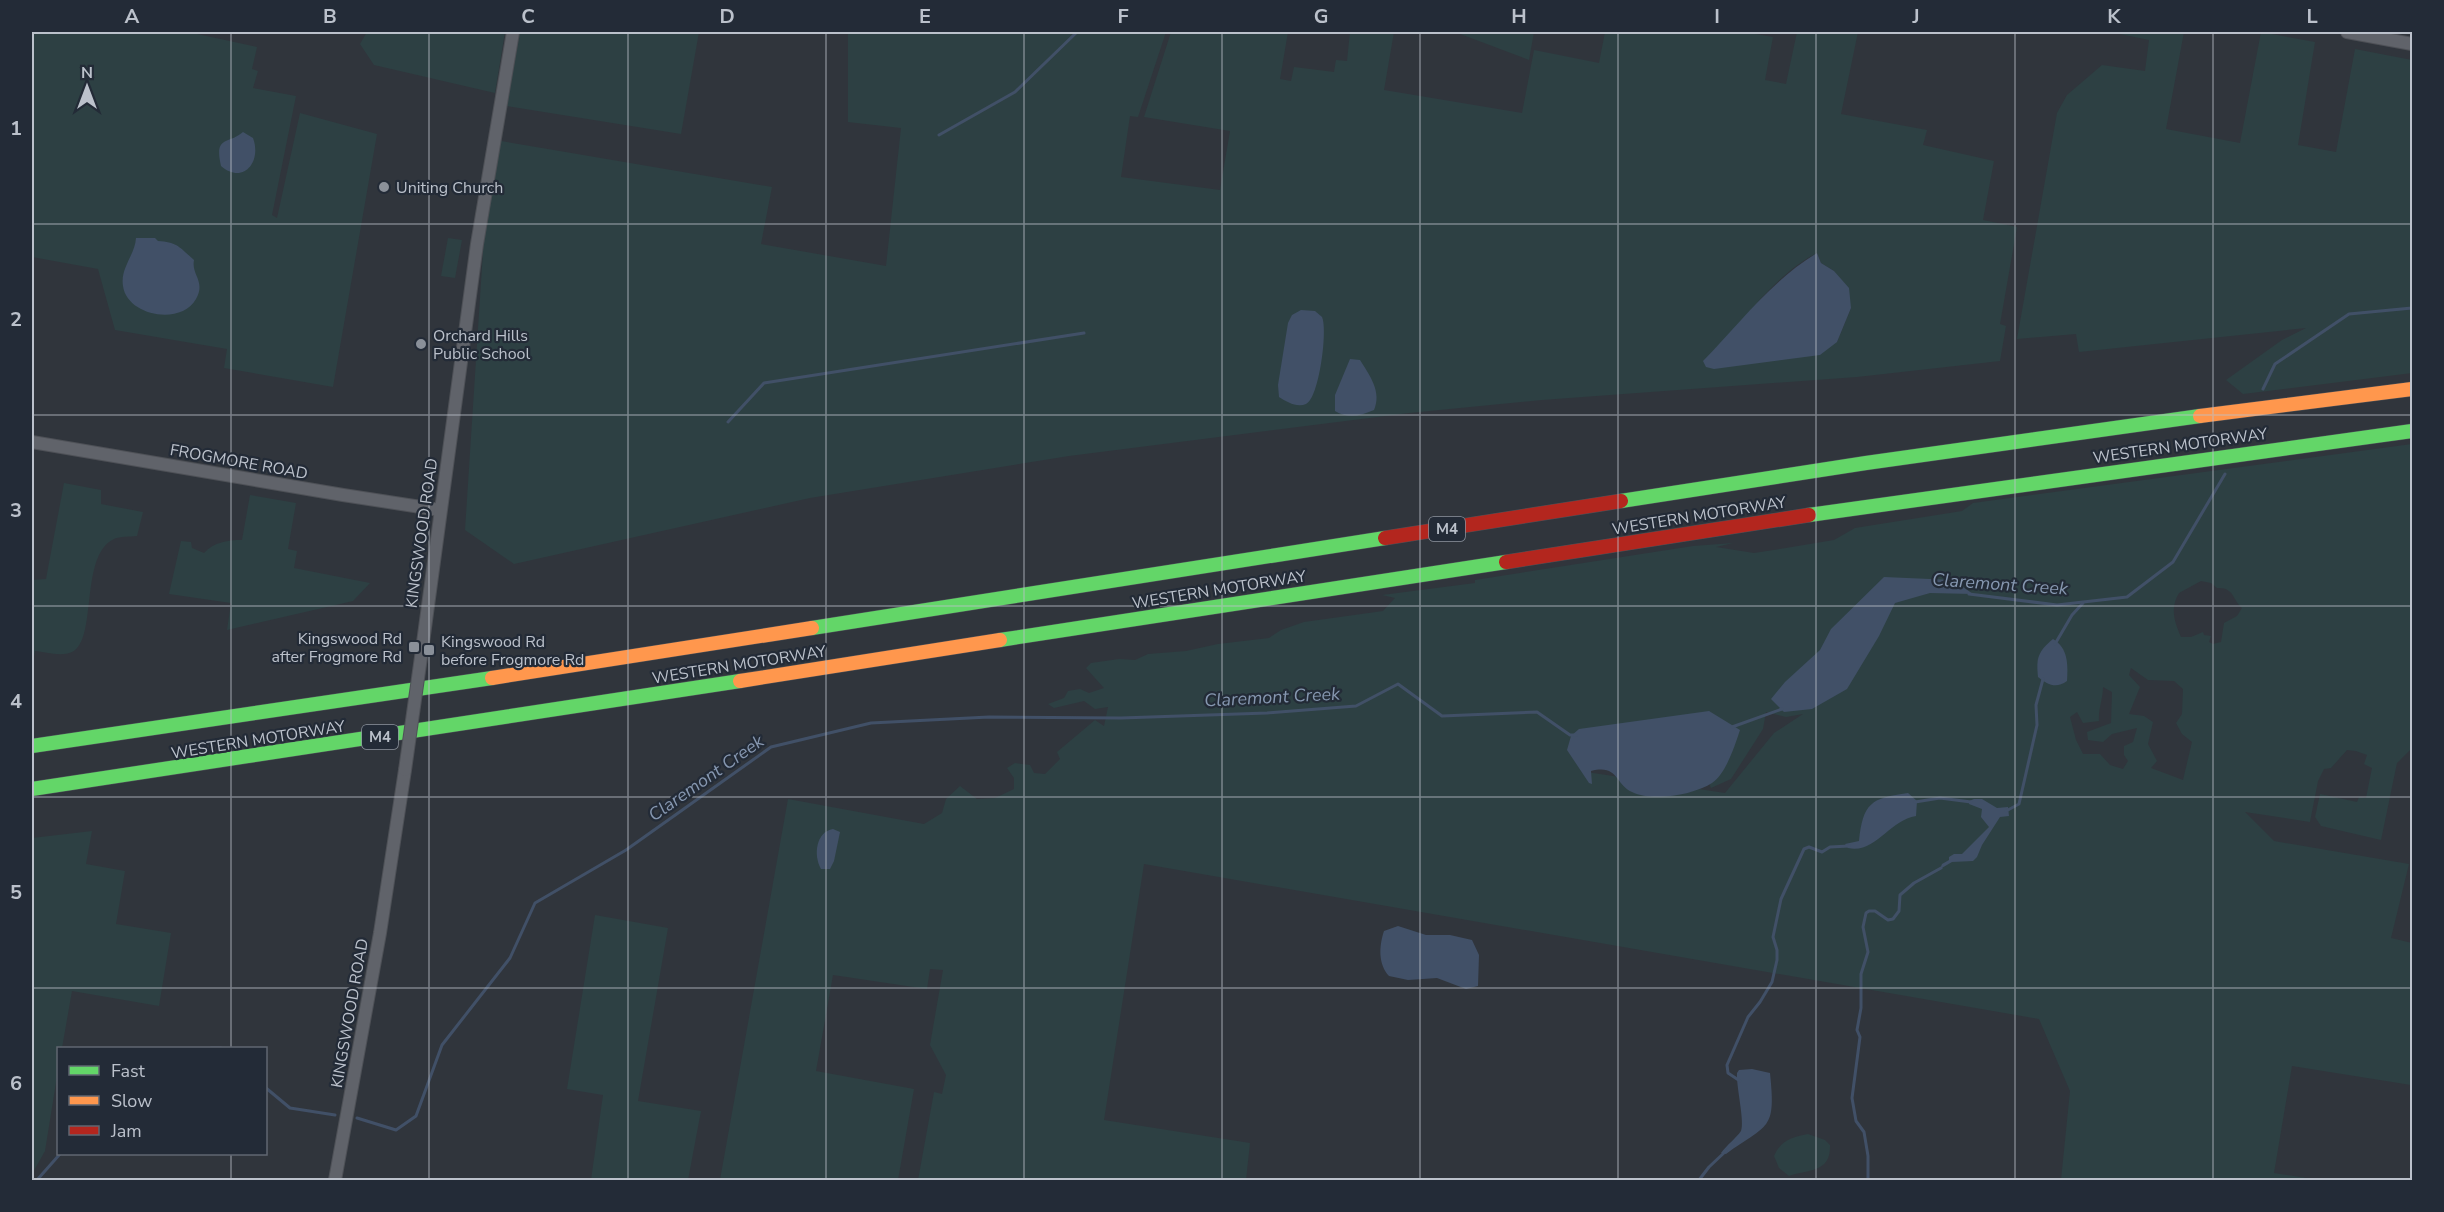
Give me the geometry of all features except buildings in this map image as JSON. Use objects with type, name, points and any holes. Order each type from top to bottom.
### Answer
[{"type":"highway","name":"WESTERN MOTORWAY","points":[[32,746],[448,684],[1866,463],[2182,418],[2412,389]]},
{"type":"highway","name":"WESTERN MOTORWAY","points":[[32,789],[157,772],[1891,502],[2412,431]]},
{"type":"street","name":"KINGSWOOD ROAD","points":[[335,1180],[380,933],[422,650],[477,244],[513,32]]},
{"type":"street","points":[[2347,32],[2412,44]]},
{"type":"street","name":"FROGMORE ROAD","points":[[32,442],[440,510]]},
{"type":"shaded area","points":[[32,32],[188,32],[257,47],[252,69],[258,71],[253,88],[296,96],[272,215],[277,218],[300,113],[377,134],[333,387],[224,368],[227,349],[115,330],[98,269],[32,257]]},
{"type":"shaded area","points":[[367,32],[505,32],[495,93],[374,65],[360,44]]},
{"type":"shaded area","points":[[520,32],[699,32],[681,134],[507,106]]},
{"type":"shaded area","points":[[848,32],[1166,32],[1138,117],[1130,116],[1121,177],[1220,190],[1230,131],[1144,117],[1171,32],[1288,32],[1280,79],[1291,81],[1294,67],[1334,72],[1336,60],[1347,61],[1350,32],[1394,32],[1384,90],[1522,113],[1534,50],[1599,63],[1605,32],[1744,32],[1773,37],[1765,80],[1786,84],[1797,32],[1858,32],[1841,114],[1927,130],[1923,145],[1994,161],[1983,220],[2017,227],[2000,324],[2006,326],[2000,361],[1857,377],[1542,400],[1409,413],[1069,456],[810,498],[514,564],[465,530],[484,236],[501,141],[772,187],[761,244],[886,266],[901,128],[848,122]],"holes":[[[1817,253],[1821,263],[1834,271],[1851,308],[1837,342],[1741,323],[1766,293],[1796,266]]]},
{"type":"shaded area","points":[[1455,32],[1534,32],[1529,60]]},
{"type":"shaded area","points":[[2120,32],[2184,32],[2166,129],[2240,143],[2261,32],[2315,42],[2298,145],[2336,152],[2355,49],[2412,60],[2412,373],[2243,394],[2226,380],[2282,340],[2306,328],[2079,352],[2076,334],[2017,339],[2057,113],[2067,95],[2102,65],[2145,71],[2149,40],[2120,34]]},
{"type":"shaded area","points":[[448,238],[462,240],[455,278],[441,276]]},
{"type":"shaded area","points":[[2412,444],[2412,748],[2397,763],[2381,840],[2321,826],[2315,817],[2320,794],[2357,802],[2359,797],[2366,798],[2372,768],[2364,764],[2367,755],[2356,751],[2347,750],[2331,768],[2324,769],[2318,781],[2310,822],[2245,812],[2274,841],[2409,864],[2391,938],[2412,943],[2411,1085],[2292,1066],[2274,1173],[2319,1180],[2061,1180],[2070,1091],[2039,1019],[1144,864],[1104,1120],[1250,1143],[1246,1180],[918,1180],[934,1092],[942,1094],[946,1075],[930,1045],[943,970],[930,969],[927,989],[833,975],[816,1071],[914,1089],[898,1180],[720,1180],[788,799],[924,824],[942,813],[946,799],[960,786],[977,799],[995,798],[1014,789],[1014,778],[1007,768],[1015,763],[1030,765],[1034,773],[1045,774],[1060,759],[1057,752],[1095,720],[1104,726],[1108,707],[1095,709],[1084,701],[1054,708],[1048,704],[1064,698],[1068,691],[1080,689],[1089,693],[1104,688],[1086,668],[1091,663],[1119,659],[1135,660],[1148,654],[1186,651],[1218,644],[1269,638],[1281,630],[1304,622],[1383,611],[1395,598],[1382,595],[1475,583],[1475,580],[1693,546],[1733,543],[1716,547],[1754,553],[1834,540],[1855,528],[1962,511],[1973,503]],"holes":[[[2201,581],[2211,583],[2217,588],[2227,589],[2242,608],[2237,616],[2224,623],[2221,642],[2213,644],[2209,642],[2211,636],[2204,635],[2203,632],[2191,637],[2181,637],[2174,615],[2179,593]],[[2131,668],[2148,680],[2174,681],[2183,689],[2182,714],[2176,723],[2182,734],[2192,742],[2183,780],[2151,768],[2157,761],[2148,744],[2153,722],[2144,716],[2129,714],[2140,687],[2129,675]],[[2103,687],[2112,692],[2111,723],[2087,732],[2088,740],[2103,742],[2112,734],[2137,728],[2133,742],[2124,746],[2124,755],[2128,761],[2123,769],[2110,765],[2100,754],[2083,754],[2076,740],[2070,717],[2077,712],[2083,723],[2099,721]],[[1766,712],[1786,717],[1803,714],[1774,733],[1725,793],[1580,771],[1722,744],[1705,773],[1711,788],[1731,779],[1763,729]]]},
{"type":"shaded area","points":[[64,483],[101,490],[101,504],[143,512],[137,536],[114,539],[103,548],[96,562],[85,632],[80,644],[68,653],[35,651],[32,668],[32,580],[46,579]]},
{"type":"shaded area","points":[[250,495],[296,503],[288,549],[297,551],[294,568],[370,583],[353,601],[227,630],[231,603],[169,594],[181,541],[191,542],[192,548],[204,553],[212,546],[222,542],[242,540]]},
{"type":"shaded area","points":[[92,831],[86,864],[125,871],[116,924],[171,933],[159,1006],[72,991],[62,1047],[57,1047],[57,1076],[45,1151],[32,1174],[32,838]]},
{"type":"shaded area","points":[[595,915],[668,928],[638,1101],[701,1111],[688,1180],[591,1180],[603,1095],[567,1089]]},
{"type":"shaded area","points":[[1808,1134],[1825,1140],[1830,1145],[1827,1161],[1817,1168],[1789,1176],[1779,1168],[1774,1156],[1780,1146],[1788,1140]]},
{"type":"water","points":[[243,132],[253,138],[255,155],[253,162],[243,172],[229,171],[221,166],[219,149],[224,142]]},
{"type":"water","points":[[136,238],[155,238],[158,241],[174,244],[194,260],[199,293],[189,307],[179,313],[155,314],[134,304],[127,296],[123,279]]},
{"type":"water","points":[[1817,253],[1821,263],[1834,271],[1849,288],[1851,308],[1837,342],[1820,355],[1714,369],[1706,367],[1703,361],[1757,303],[1785,276]]},
{"type":"water","points":[[1301,310],[1315,311],[1322,317],[1324,335],[1315,390],[1306,404],[1296,405],[1279,397],[1278,385],[1288,323],[1292,315]]},
{"type":"water","points":[[1350,359],[1360,360],[1374,384],[1377,397],[1374,410],[1354,416],[1335,411],[1335,395]]},
{"type":"water","points":[[1884,577],[1953,580],[1973,594],[1930,593],[1895,603],[1879,636],[1847,689],[1812,709],[1784,712],[1771,699],[1785,682],[1820,650],[1831,629]]},
{"type":"water","points":[[2053,639],[2062,647],[2067,669],[2067,681],[2056,685],[2049,684],[2038,677],[2037,670],[2039,655]]},
{"type":"water","points":[[1709,711],[1740,730],[1729,759],[1717,779],[1704,787],[1684,794],[1662,797],[1641,795],[1627,789],[1607,770],[1591,771],[1592,784],[1589,783],[1567,750],[1571,736],[1579,729]]},
{"type":"water","points":[[1908,793],[1917,801],[1916,816],[1906,819],[1867,846],[1858,849],[1848,848],[1845,844],[1859,841],[1863,818],[1871,805],[1885,797]]},
{"type":"water","points":[[1982,799],[1997,808],[2008,807],[2009,816],[2000,817],[1973,861],[1952,862],[1940,869],[1949,857],[1962,854],[1989,827],[1981,817],[1982,809],[1969,804],[1969,801]]},
{"type":"water","points":[[833,829],[840,832],[834,861],[830,869],[821,869],[817,857],[818,845],[823,835]]},
{"type":"water","points":[[1398,926],[1426,935],[1450,935],[1472,940],[1479,955],[1478,986],[1466,989],[1437,978],[1408,980],[1389,976],[1381,960],[1381,943],[1384,931]]},
{"type":"water","points":[[1752,1069],[1770,1073],[1772,1106],[1770,1116],[1760,1130],[1726,1154],[1721,1153],[1739,1134],[1742,1126],[1737,1073],[1739,1070]]},
{"type":"waterway","points":[[939,135],[1015,92],[1077,32]]},
{"type":"waterway","name":"Claremont Creek","points":[[2263,389],[2275,364],[2349,314],[2412,308]]},
{"type":"waterway","points":[[728,422],[764,383],[1084,333]]},
{"type":"waterway","name":"Claremont Creek","points":[[1969,594],[2057,605],[2127,597],[2173,562],[2225,474]]},
{"type":"waterway","points":[[2055,644],[2072,615],[2083,603]]},
{"type":"waterway","points":[[2006,811],[2019,804],[2037,725],[2036,705],[2043,679]]},
{"type":"waterway","name":"Claremont Creek","points":[[357,1118],[396,1130],[416,1116],[442,1045],[510,958],[535,903],[626,850],[771,747],[871,723],[989,717],[1121,718],[1267,713],[1356,706],[1398,684],[1442,716],[1537,712],[1570,735],[1576,735]]},
{"type":"waterway","name":"Claremont Creek","points":[[1732,727],[1782,709]]},
{"type":"waterway","points":[[1915,802],[1940,798],[1971,802]]},
{"type":"waterway","points":[[1740,1081],[1728,1073],[1727,1065],[1748,1017],[1772,982],[1777,960],[1773,937],[1781,899],[1804,849],[1809,847],[1822,852],[1830,847],[1849,846]]},
{"type":"waterway","points":[[1868,1180],[1868,1156],[1864,1132],[1856,1121],[1852,1098],[1860,1037],[1857,1030],[1861,1008],[1861,974],[1868,952],[1863,927],[1866,913],[1875,911],[1888,920],[1893,919],[1899,911],[1900,895],[1914,883],[1941,868]]},
{"type":"waterway","name":"Claremont Creek","points":[[267,1089],[290,1108],[335,1115]]},
{"type":"waterway","points":[[1699,1180],[1726,1151]]},
{"type":"waterway","name":"Claremont Creek","points":[[37,1180],[59,1155]]},
{"type":"traffic: fast","points":[[1621,501],[1866,463],[2200,416]]},
{"type":"traffic: fast","points":[[1809,515],[2412,431]]},
{"type":"traffic: fast","points":[[812,628],[1385,538]]},
{"type":"traffic: fast","points":[[1000,640],[1506,562]]},
{"type":"traffic: fast","points":[[32,746],[492,678]]},
{"type":"traffic: fast","points":[[32,789],[740,681]]},
{"type":"traffic: slow","points":[[2200,416],[2412,389]]},
{"type":"traffic: slow","points":[[492,678],[812,628]]},
{"type":"traffic: slow","points":[[740,681],[1000,640]]},
{"type":"traffic: jam","points":[[1385,538],[1621,501]]},
{"type":"traffic: jam","points":[[1506,562],[1809,515]]},
{"type":"place","name":"Uniting Church","points":[[384,187]]},
{"type":"place","name":"Orchard Hills Public School","points":[[421,344]]},
{"type":"place","name":"Kingswood Rd after Frogmore Rd","points":[[414,647]]},
{"type":"place","name":"Kingswood Rd before Frogmore Rd","points":[[429,650]]}]
